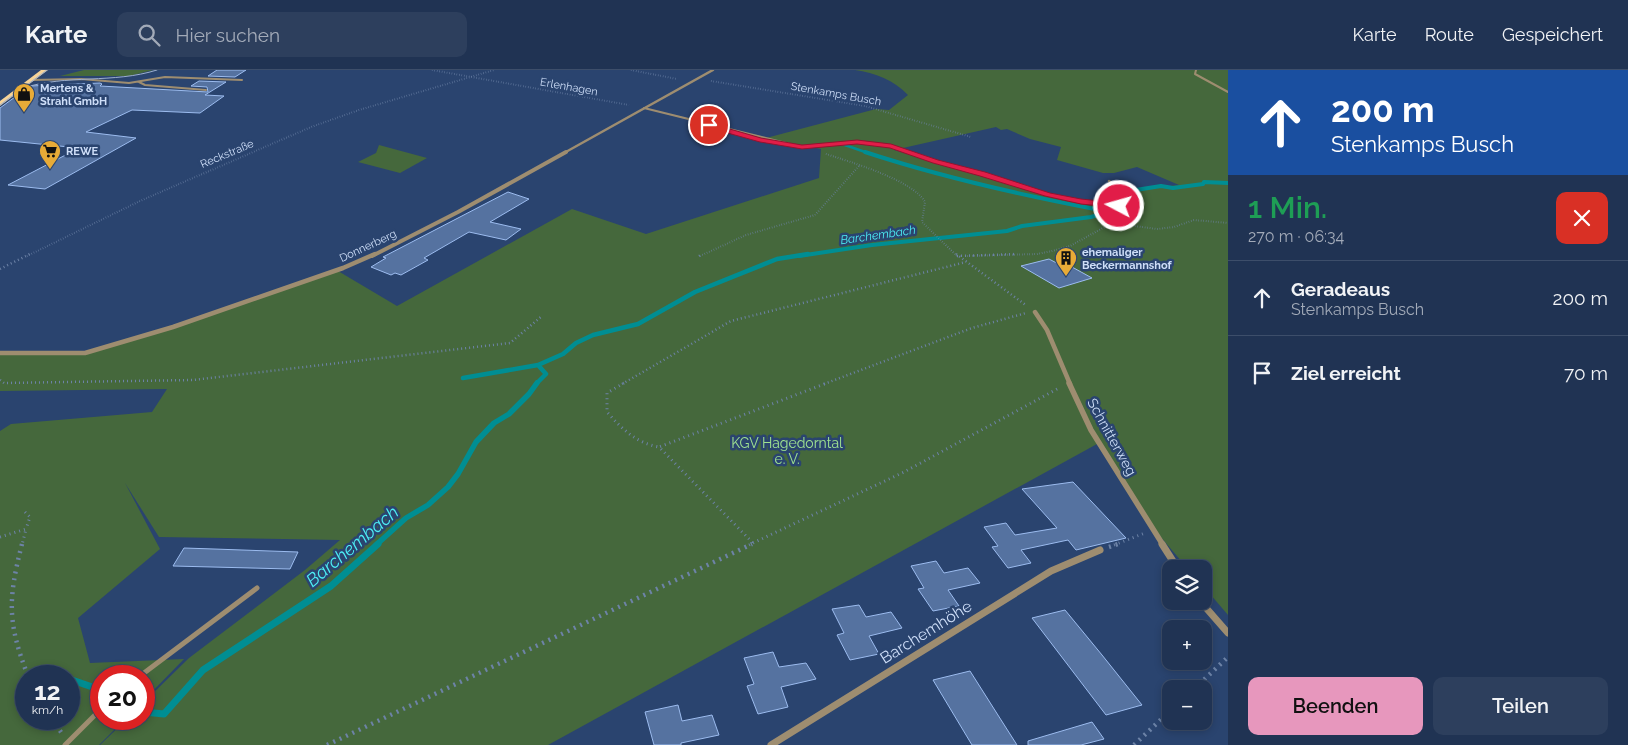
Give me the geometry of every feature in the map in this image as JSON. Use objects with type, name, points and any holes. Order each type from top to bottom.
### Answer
[{"type":"main road","points":[[0,104],[45,70]]},
{"type":"street","name":"Donnerberg","points":[[0,354],[85,352],[122,344],[343,268],[379,253],[458,212],[713,70]]},
{"type":"street","name":"Schnitterweg","points":[[1035,312],[1047,330],[1091,430],[1172,560]]},
{"type":"street","name":"Barchemhöhe","points":[[771,745],[1051,571],[1100,550]]},
{"type":"street","points":[[1208,610],[1228,633]]},
{"type":"lane","points":[[1196,70],[1195,74],[1228,92]]},
{"type":"lane","points":[[31,80],[139,82],[165,77],[242,80]]},
{"type":"lane","points":[[139,82],[145,85],[206,90]]},
{"type":"lane","points":[[644,108],[760,140],[802,147],[849,142],[891,146],[935,162],[983,174],[1048,195],[1069,200],[1119,206],[1124,196],[1109,181]]},
{"type":"lane","points":[[155,665],[257,588]]},
{"type":"lane","points":[[66,743],[90,720]]},
{"type":"path","name":"Erlenhagen","points":[[432,70],[644,108]]},
{"type":"path","name":"Reckstraße","points":[[0,269],[140,201],[311,127],[359,110],[494,70]]},
{"type":"path","points":[[631,70],[691,81]]},
{"type":"path","name":"Stenkamps Busch","points":[[696,78],[865,106],[971,137]]},
{"type":"path","points":[[825,154],[898,182],[920,195],[925,204],[922,222],[934,236],[957,256],[1035,312]]},
{"type":"path","points":[[699,256],[746,235],[815,215],[859,166]]},
{"type":"path","points":[[957,256],[1037,254],[1052,251],[1070,246],[1112,223],[1156,228],[1174,227],[1194,220],[1228,223]]},
{"type":"path","points":[[966,262],[731,321],[607,394],[608,412],[625,431],[649,446],[659,447],[972,328],[1015,315],[1035,312]]},
{"type":"path","points":[[0,380],[4,383],[193,380],[510,343],[542,316]]},
{"type":"path","points":[[328,745],[904,472],[1069,382]]},
{"type":"path","points":[[659,447],[753,543]]},
{"type":"path","points":[[22,665],[7,626],[7,611],[9,587],[30,517],[25,512]]},
{"type":"path","points":[[0,537],[26,529]]},
{"type":"path","points":[[1100,550],[1152,530]]},
{"type":"path","points":[[1204,680],[1228,657]]},
{"type":"path","points":[[1134,745],[1162,719]]},
{"type":"path","points":[[58,730],[66,743]]},
{"type":"green space","points":[[84,70],[153,70],[129,76],[60,76]]},
{"type":"green space","name":"KGV Hagedorntal e. V.","points":[[855,70],[1228,70],[1228,615],[1212,596],[1212,560],[1180,560],[1142,515],[1097,444],[548,745],[100,745],[116,730],[155,730],[155,691],[189,658],[305,570],[340,540],[159,537],[125,483],[160,549],[78,618],[90,663],[184,659],[155,689],[155,665],[90,665],[90,730],[114,730],[99,745],[0,745],[0,431],[11,424],[152,412],[167,389],[0,391],[0,355],[85,353],[133,340],[338,271],[397,306],[572,209],[646,234],[819,178],[821,149],[766,138],[876,109],[889,110],[908,95],[897,85],[877,75]],"holes":[[[996,127],[1001,130],[1007,129],[1030,139],[1061,147],[1057,160],[1103,173],[1114,173],[1137,167],[1179,185],[1123,191],[1133,196],[1124,208],[1075,202],[894,150]]]},
{"type":"green space","points":[[379,145],[427,158],[400,173],[358,162],[376,153]]},
{"type":"building","points":[[217,70],[246,70],[235,77],[208,76]]},
{"type":"building","points":[[199,81],[226,82],[205,95],[224,96],[200,113],[132,110],[86,132],[136,138],[45,189],[8,185],[79,148],[0,140],[0,108],[30,86],[100,83],[102,84],[100,86],[208,92],[207,87],[191,86]]},
{"type":"building","points":[[508,192],[529,199],[490,222],[521,229],[506,240],[469,232],[424,258],[428,260],[401,275],[395,273],[391,275],[371,267],[386,258],[383,257]]},
{"type":"building","points":[[1049,259],[1066,268],[1072,267],[1092,278],[1059,288],[1021,266]]},
{"type":"building","points":[[1073,482],[1126,538],[1076,550],[1068,540],[1021,550],[1031,563],[1008,568],[992,547],[998,546],[984,527],[1006,523],[1015,535],[1057,528],[1022,489]]},
{"type":"building","points":[[184,548],[298,552],[290,569],[173,566]]},
{"type":"building","points":[[936,561],[944,573],[968,568],[980,583],[948,590],[959,606],[933,611],[918,589],[924,588],[911,566]]},
{"type":"building","points":[[859,605],[866,617],[891,612],[902,628],[869,636],[879,654],[850,660],[837,635],[844,633],[832,609]]},
{"type":"building","points":[[1065,610],[1142,705],[1106,715],[1032,618]]},
{"type":"building","points":[[773,652],[779,667],[806,663],[816,679],[781,687],[788,707],[758,714],[747,686],[754,684],[744,658]]},
{"type":"building","points":[[970,671],[1017,745],[972,745],[933,680]]},
{"type":"building","points":[[678,705],[682,721],[712,715],[719,735],[681,743],[681,745],[654,745],[645,712]]},
{"type":"building","points":[[1092,722],[1104,739],[1081,745],[1028,745],[1028,741]]},
{"type":"waterway","points":[[842,144],[866,152]]},
{"type":"waterway","points":[[866,152],[981,185],[1100,210]]},
{"type":"waterway","name":"Barchembach","points":[[799,256],[872,245],[1007,231],[1022,226],[1091,217],[1101,214],[1100,209],[1114,200],[1114,195],[1117,193],[1161,186],[1173,188],[1203,184],[1204,182],[1228,183]]},
{"type":"waterway","name":"Barchembach","points":[[538,365],[563,354],[576,343],[593,335],[638,324],[695,292],[777,259],[808,254]]},
{"type":"waterway","name":"Barchembach","points":[[463,378],[538,365]]},
{"type":"waterway","name":"Barchembach","points":[[537,383],[546,374],[538,365]]},
{"type":"waterway","name":"Barchembach","points":[[376,545],[406,518],[428,505],[448,487],[458,474],[476,442],[494,423],[509,414],[537,383]]},
{"type":"waterway","name":"Barchembach","points":[[155,713],[164,714],[203,670],[331,586],[378,544]]},
{"type":"waterway","name":"Barchembach","points":[[80,683],[90,686]]},
{"type":"tram line","points":[[0,105],[47,70]]},
{"type":"tram line","points":[[23,88],[56,81],[124,77],[157,70]]},
{"type":"place","name":"Mertens & Strahl GmbH","points":[[24,113]]},
{"type":"place","name":"REWE","points":[[50,170]]},
{"type":"place","name":"ehemaliger Beckermannshof","points":[[1066,277]]},
{"type":"route","points":[[709,125],[760,140],[802,147],[841,142],[874,143],[891,146],[935,162],[983,174],[1048,195],[1081,202],[1119,206]]}]
